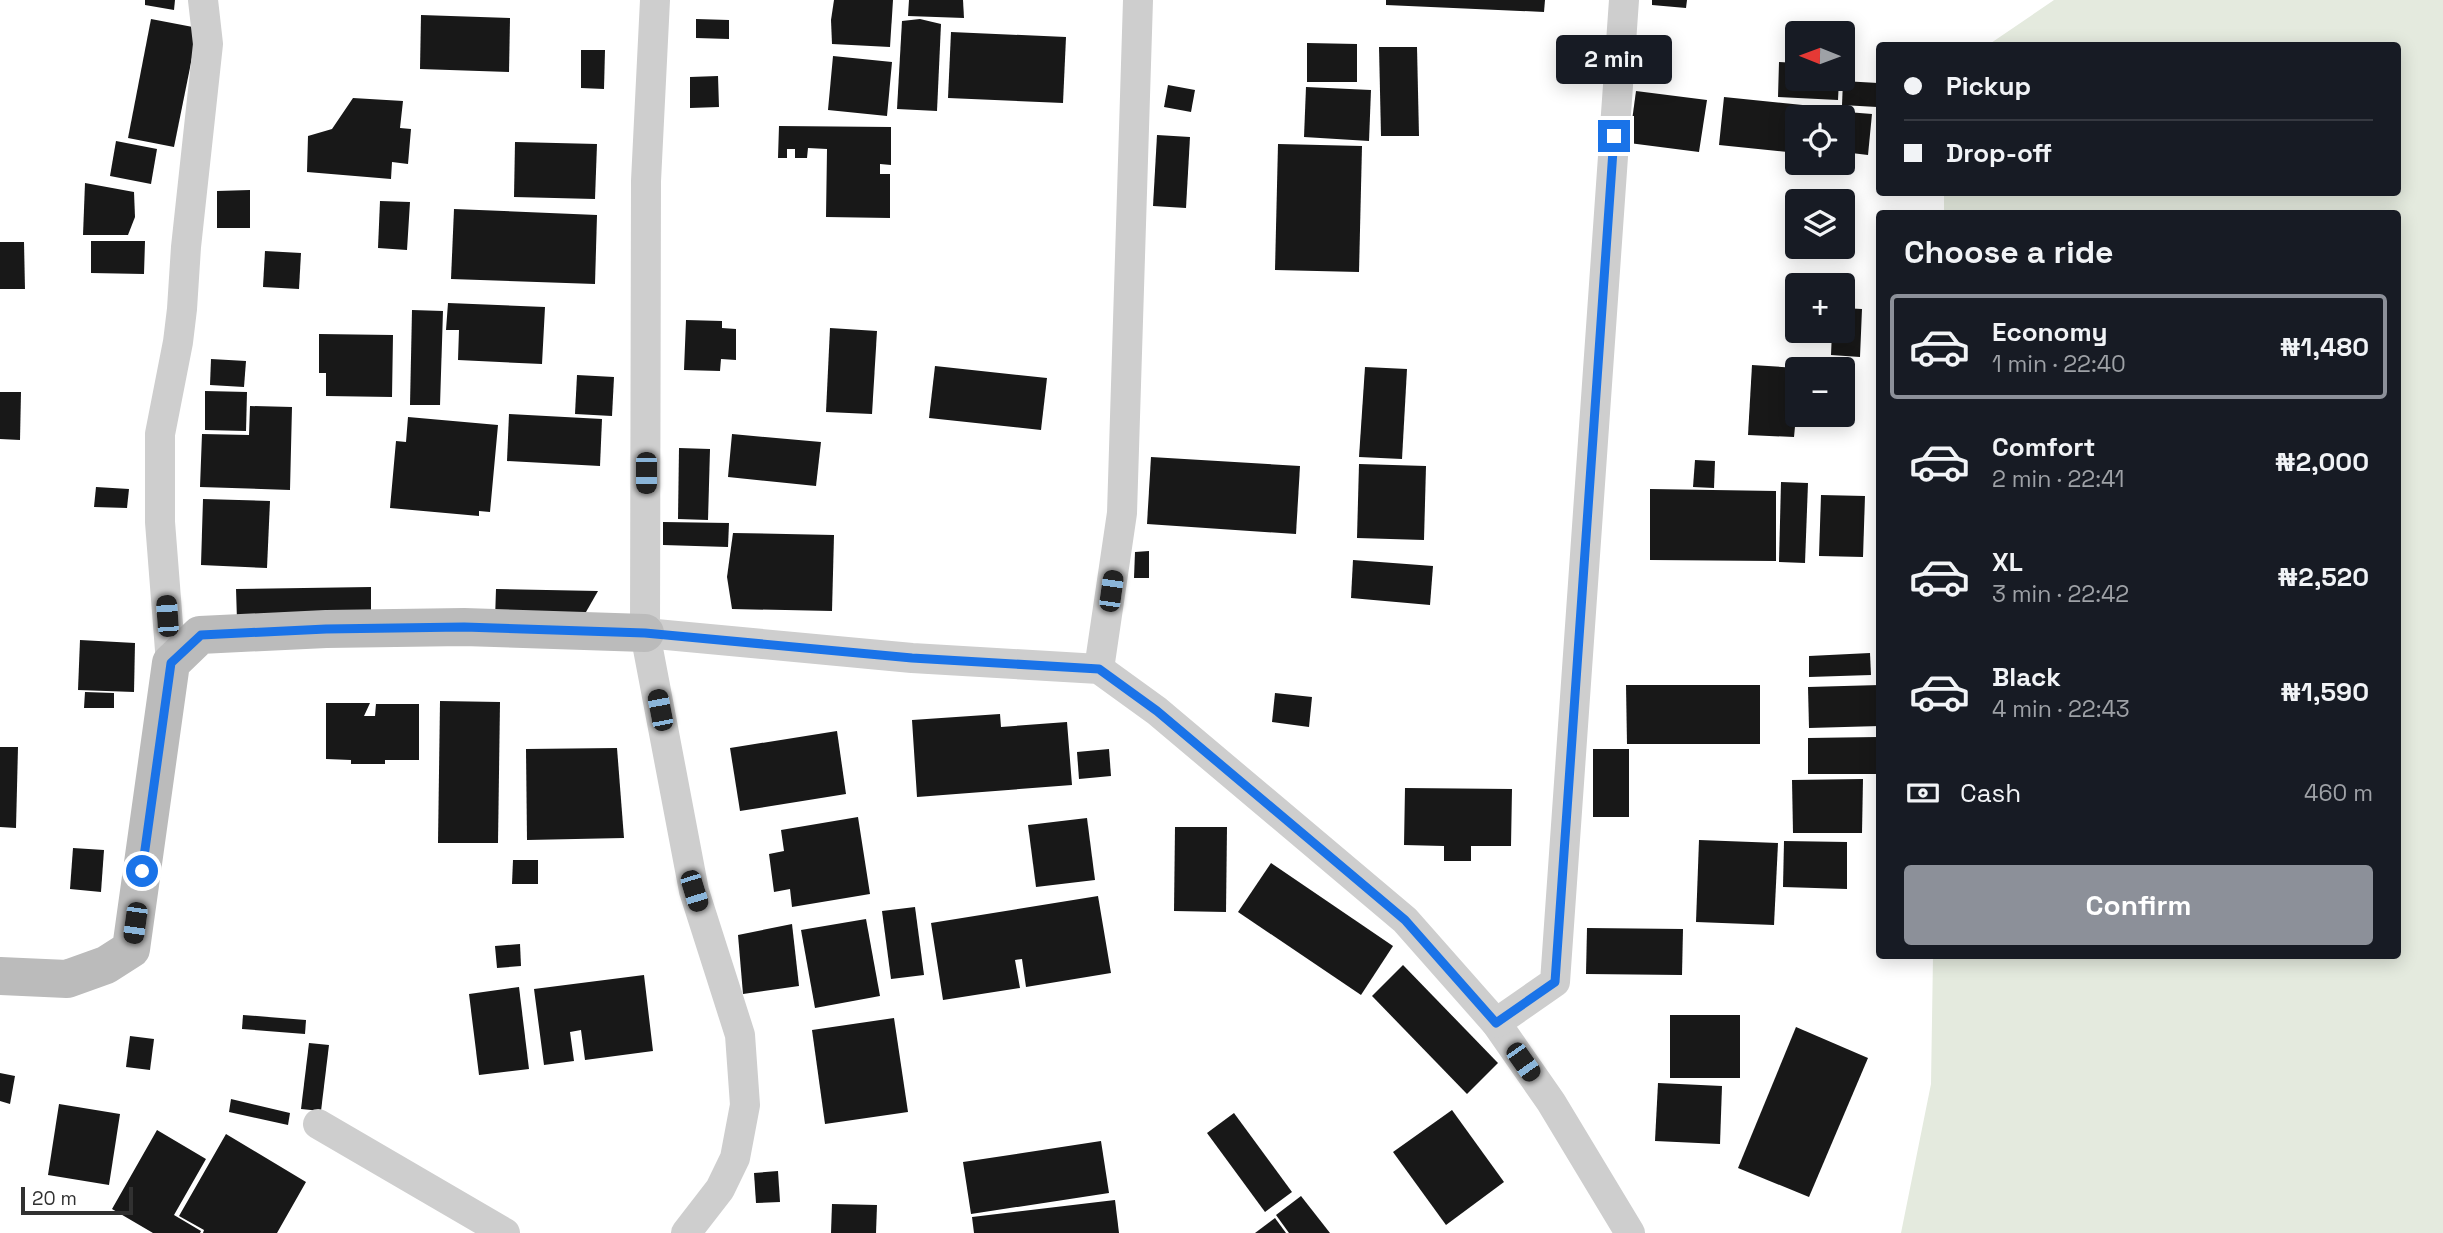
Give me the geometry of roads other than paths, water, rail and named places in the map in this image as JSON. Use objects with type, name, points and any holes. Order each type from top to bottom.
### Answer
[{"type":"street","points":[[0,976],[67,979],[106,965],[131,949],[171,663],[160,522],[160,433],[182,309],[208,44],[203,0]]},
{"type":"street","points":[[655,0],[646,181],[645,633],[694,891],[740,1035],[744,1091],[735,1158],[720,1189],[686,1233]]},
{"type":"street","points":[[1099,669],[1122,513],[1138,0]]},
{"type":"street","points":[[1496,1023],[1555,982],[1624,0]]},
{"type":"street","points":[[171,663],[201,635],[326,629],[464,627],[645,633],[912,658],[1099,669],[1157,711],[1405,920],[1496,1023],[1551,1102],[1630,1233]]},
{"type":"street","points":[[318,1124],[505,1233]]}]
